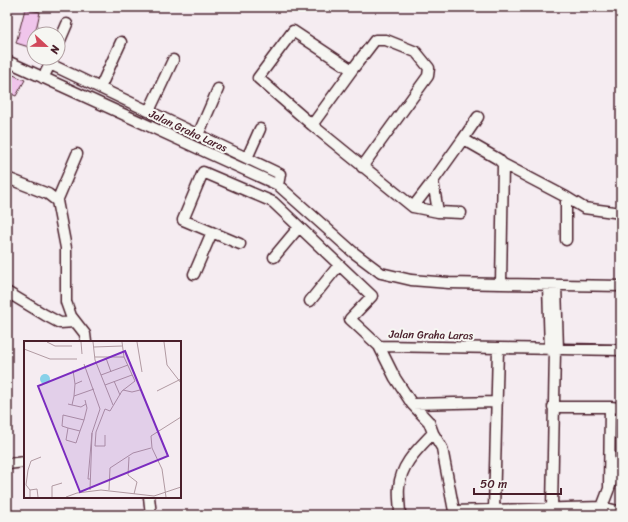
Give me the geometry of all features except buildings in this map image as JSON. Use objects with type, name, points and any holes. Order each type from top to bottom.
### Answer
[{"type":"street","points":[[352,70],[293,31],[258,78],[362,167],[413,208],[438,212],[460,213]]},
{"type":"street","points":[[312,125],[375,40],[386,40],[416,52],[428,68],[428,76],[362,167]]},
{"type":"street","points":[[100,88],[121,42]]},
{"type":"street","points":[[149,111],[173,60]]},
{"type":"street","name":"Jalan Graha Laras","points":[[7,61],[278,185],[353,252],[381,273],[411,280],[501,284],[621,286]]},
{"type":"street","points":[[43,78],[49,66]]},
{"type":"street","points":[[60,66],[100,88],[280,174],[278,185]]},
{"type":"street","points":[[198,135],[218,89]]},
{"type":"street","points":[[413,208],[478,117]]},
{"type":"street","points":[[247,158],[260,129]]},
{"type":"street","points":[[463,139],[498,159],[503,164],[584,208],[621,213]]},
{"type":"street","points":[[77,154],[57,201],[66,248],[66,302],[71,316],[84,334],[86,341]]},
{"type":"street","points":[[501,284],[503,164]]},
{"type":"street","name":"Jalan Graha Laras","points":[[240,244],[183,220],[203,172],[273,202],[372,296],[350,319],[379,346],[621,350]]},
{"type":"street","points":[[7,178],[48,194],[57,201]]},
{"type":"street","points":[[433,181],[438,212]]},
{"type":"street","points":[[566,197],[566,240]]},
{"type":"street","points":[[274,257],[299,227]]},
{"type":"street","points":[[194,274],[212,232]]},
{"type":"street","points":[[310,301],[339,265]]},
{"type":"street","points":[[552,285],[554,350],[552,508]]},
{"type":"street","points":[[7,292],[60,323],[75,322]]},
{"type":"street","points":[[379,346],[395,378],[412,404],[429,422],[433,433],[442,448],[454,511],[602,507],[621,512]]},
{"type":"street","points":[[494,510],[498,348]]},
{"type":"street","points":[[412,404],[497,402]]},
{"type":"street","points":[[553,407],[621,408]]},
{"type":"street","points":[[609,489],[610,407]]},
{"type":"street","points":[[400,515],[399,487],[403,469],[408,461],[433,433]]},
{"type":"street","points":[[602,507],[621,457]]},
{"type":"street","points":[[7,464],[24,462]]},
{"type":"street","points":[[149,498],[151,515]]}]
